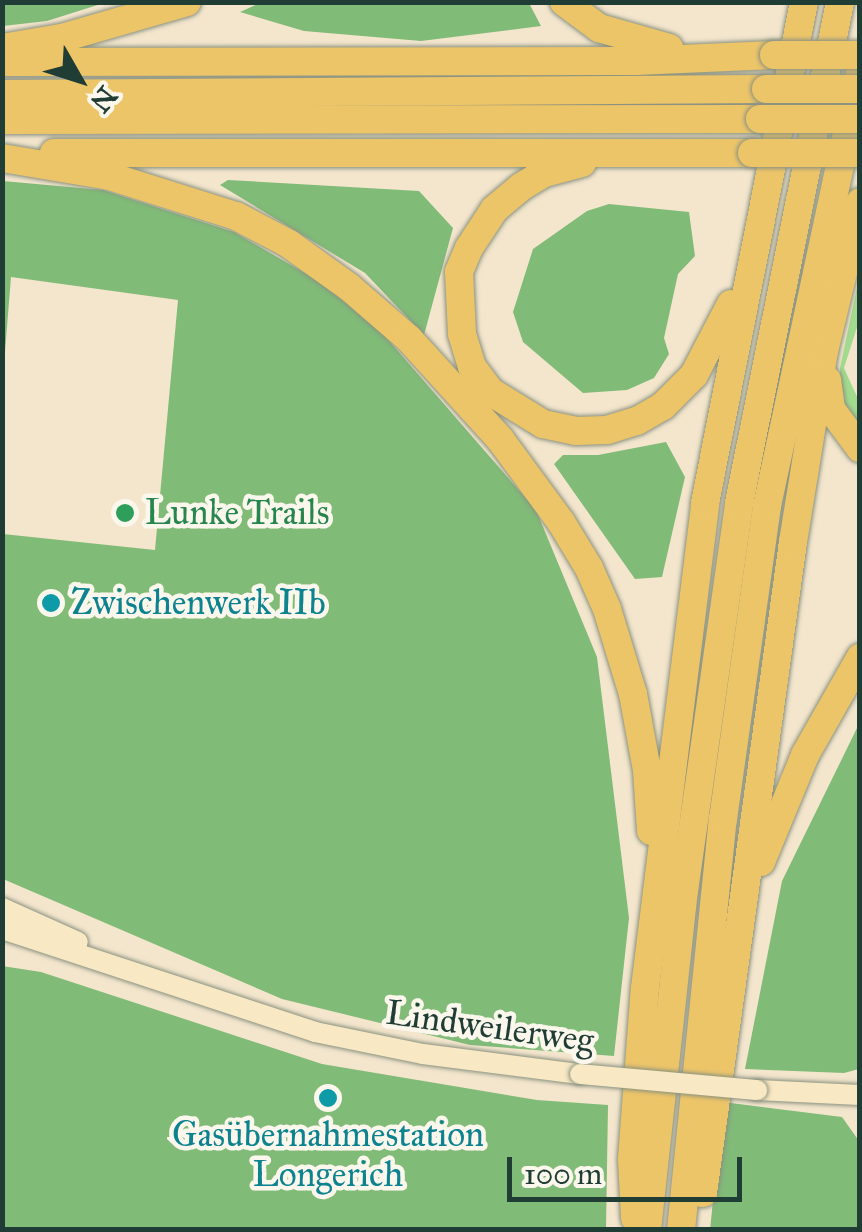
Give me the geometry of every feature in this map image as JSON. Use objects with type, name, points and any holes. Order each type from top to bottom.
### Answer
[{"type":"highway","points":[[2,48],[62,38],[187,2]]},
{"type":"highway","points":[[564,2],[599,28],[638,43],[715,56]]},
{"type":"highway","points":[[648,1230],[684,891],[739,503],[840,2]]},
{"type":"highway","points":[[636,1230],[632,1159],[652,922],[705,504],[800,10]]},
{"type":"highway","points":[[2,62],[636,62],[715,56],[860,55]]},
{"type":"highway","points":[[681,1230],[723,819],[768,506],[860,72]]},
{"type":"highway","points":[[2,94],[860,89]]},
{"type":"highway","points":[[2,120],[860,118]]},
{"type":"highway","points":[[658,153],[575,164],[544,173],[494,210],[469,248],[460,272],[457,301],[472,368],[491,392],[543,424],[576,431],[607,430],[637,421],[664,406],[694,375],[748,267]]},
{"type":"highway","points":[[2,156],[860,153]]},
{"type":"highway","points":[[2,156],[109,176],[167,192],[236,216],[288,244],[350,287],[409,339],[500,440],[561,522],[607,609],[633,694],[647,770],[652,922]]},
{"type":"highway","points":[[860,205],[826,391],[845,435],[860,448]]},
{"type":"highway","points":[[698,1230],[802,485],[824,351],[860,205]]},
{"type":"highway","points":[[732,985],[750,893],[773,827],[813,738],[860,658]]},
{"type":"street","name":"Lindweilerweg","points":[[2,908],[124,966]]},
{"type":"street","name":"Lindweilerweg","points":[[2,929],[315,1032],[422,1054],[580,1074],[860,1095]]},
{"type":"green space","points":[[2,3],[104,3],[47,21],[3,26]]},
{"type":"green space","points":[[260,3],[529,3],[541,26],[421,41],[304,31],[240,12]]},
{"type":"green space","points":[[228,180],[419,191],[453,228],[424,335],[365,273],[220,185]]},
{"type":"green space","points":[[3,181],[103,190],[234,232],[341,294],[384,335],[536,510],[597,657],[629,918],[614,1056],[470,1045],[282,999],[3,879],[3,534],[155,550],[178,300],[11,277],[3,377]]},
{"type":"green space","points":[[609,204],[689,212],[695,256],[678,274],[664,338],[669,354],[654,378],[627,390],[583,393],[523,342],[513,312],[533,249],[587,211]]},
{"type":"green space","points":[[859,278],[859,321],[844,368],[859,401],[859,431],[840,398],[840,368]]},
{"type":"green space","points":[[666,442],[685,477],[662,577],[635,579],[554,464],[563,455],[598,455]]},
{"type":"green space","points":[[859,724],[859,1069],[844,1073],[745,1069],[782,881]]},
{"type":"green space","points":[[2,966],[41,972],[322,1064],[537,1100],[608,1105],[606,1229],[3,1229]]},
{"type":"green space","points":[[723,1102],[842,1117],[859,1141],[859,1229],[710,1230]]},
{"type":"place","name":"Lunke Trails","points":[[125,513]]},
{"type":"place","name":"Zwischenwerk IIb","points":[[51,603]]},
{"type":"place","name":"Gasübernahmestation Longerich","points":[[328,1098]]}]
